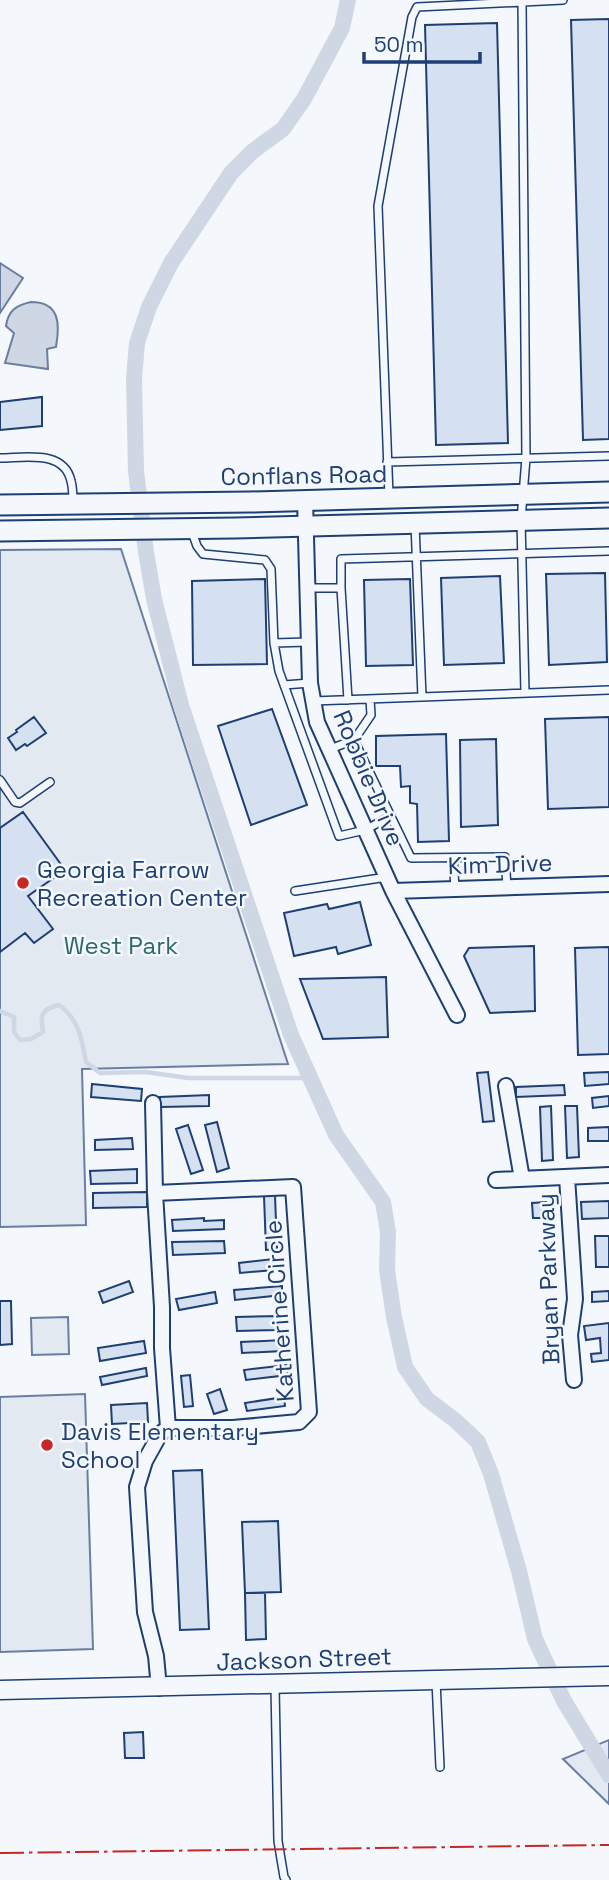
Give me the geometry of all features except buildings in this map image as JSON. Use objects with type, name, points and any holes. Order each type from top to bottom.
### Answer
[{"type":"main road","name":"Conflans Road","points":[[0,505],[609,492]]},
{"type":"main road","name":"Conflans Road","points":[[0,531],[609,519]]},
{"type":"street","name":"Robbie Drive","points":[[305,500],[310,682],[317,722],[390,884],[457,1014]]},
{"type":"street","name":"Kim Drive","points":[[390,884],[455,889],[609,884]]},
{"type":"street","points":[[506,1086],[522,1179]]},
{"type":"street","points":[[153,1103],[162,1348],[168,1427],[160,1434],[145,1461],[137,1487],[145,1612],[156,1656],[159,1688]]},
{"type":"street","points":[[496,1180],[609,1175]]},
{"type":"street","name":"Bryan Parkway","points":[[567,1177],[575,1298],[570,1335],[574,1380]]},
{"type":"street","name":"Katherine Circle","points":[[155,1193],[293,1187],[309,1412],[299,1422],[233,1428],[168,1427]]},
{"type":"street","name":"Jackson Street","points":[[0,1690],[609,1676]]},
{"type":"lane","points":[[389,498],[378,206],[412,17],[416,7],[563,0]]},
{"type":"lane","points":[[522,2],[526,458],[521,554],[525,693]]},
{"type":"lane","points":[[387,462],[609,456]]},
{"type":"lane","points":[[0,458],[52,458],[66,467],[82,504]]},
{"type":"lane","points":[[415,523],[422,697]]},
{"type":"lane","points":[[185,529],[203,554],[265,560],[271,569],[274,643],[279,671],[339,836],[365,830],[391,816]]},
{"type":"lane","points":[[348,700],[341,559],[609,551]]},
{"type":"lane","points":[[307,588],[341,588]]},
{"type":"lane","points":[[274,643],[309,642]]},
{"type":"lane","points":[[284,685],[310,682]]},
{"type":"lane","points":[[313,701],[609,691]]},
{"type":"lane","points":[[329,749],[354,740],[371,715],[370,699]]},
{"type":"lane","points":[[354,740],[411,858],[505,856],[507,887]]},
{"type":"lane","points":[[0,780],[15,802],[20,803],[50,782]]},
{"type":"lane","points":[[453,858],[455,889]]},
{"type":"lane","points":[[295,891],[390,884]]},
{"type":"lane","points":[[436,1680],[440,1767]]},
{"type":"lane","points":[[275,1685],[278,1841],[286,1880]]},
{"type":"green space","name":"West Park","points":[[121,549],[288,1064],[82,1069],[86,1225],[0,1227],[0,550]]},
{"type":"green space","points":[[68,1317],[69,1354],[32,1355],[31,1318]]},
{"type":"green space","points":[[85,1394],[93,1649],[0,1652],[0,1397]]},
{"type":"green space","points":[[609,1740],[609,1804],[563,1759]]},
{"type":"shaded area","points":[[0,263],[23,278],[0,313]]},
{"type":"shaded area","points":[[31,302],[48,306],[56,316],[56,347],[47,349],[48,369],[5,363],[14,333],[6,326],[9,316],[17,307]]},
{"type":"waterway","points":[[348,0],[342,28],[304,99],[283,129],[253,151],[231,173],[171,263],[149,307],[137,343],[134,379],[136,471],[146,552],[154,599],[181,705],[291,1035],[336,1135],[383,1202],[388,1232],[387,1270],[405,1367],[427,1399],[478,1442],[491,1474],[535,1639],[564,1701],[609,1775]]},
{"type":"waterway","points":[[0,1011],[14,1017],[14,1032],[20,1040],[31,1039],[43,1032],[42,1017],[45,1011],[59,1005],[75,1023],[86,1062],[100,1073],[146,1072],[188,1078],[311,1078]]},
{"type":"power","points":[[0,1853],[609,1845]]},
{"type":"place","name":"Georgia Farrow Recreation Center","points":[[23,883]]},
{"type":"place","name":"Davis Elementary School","points":[[47,1445]]}]
